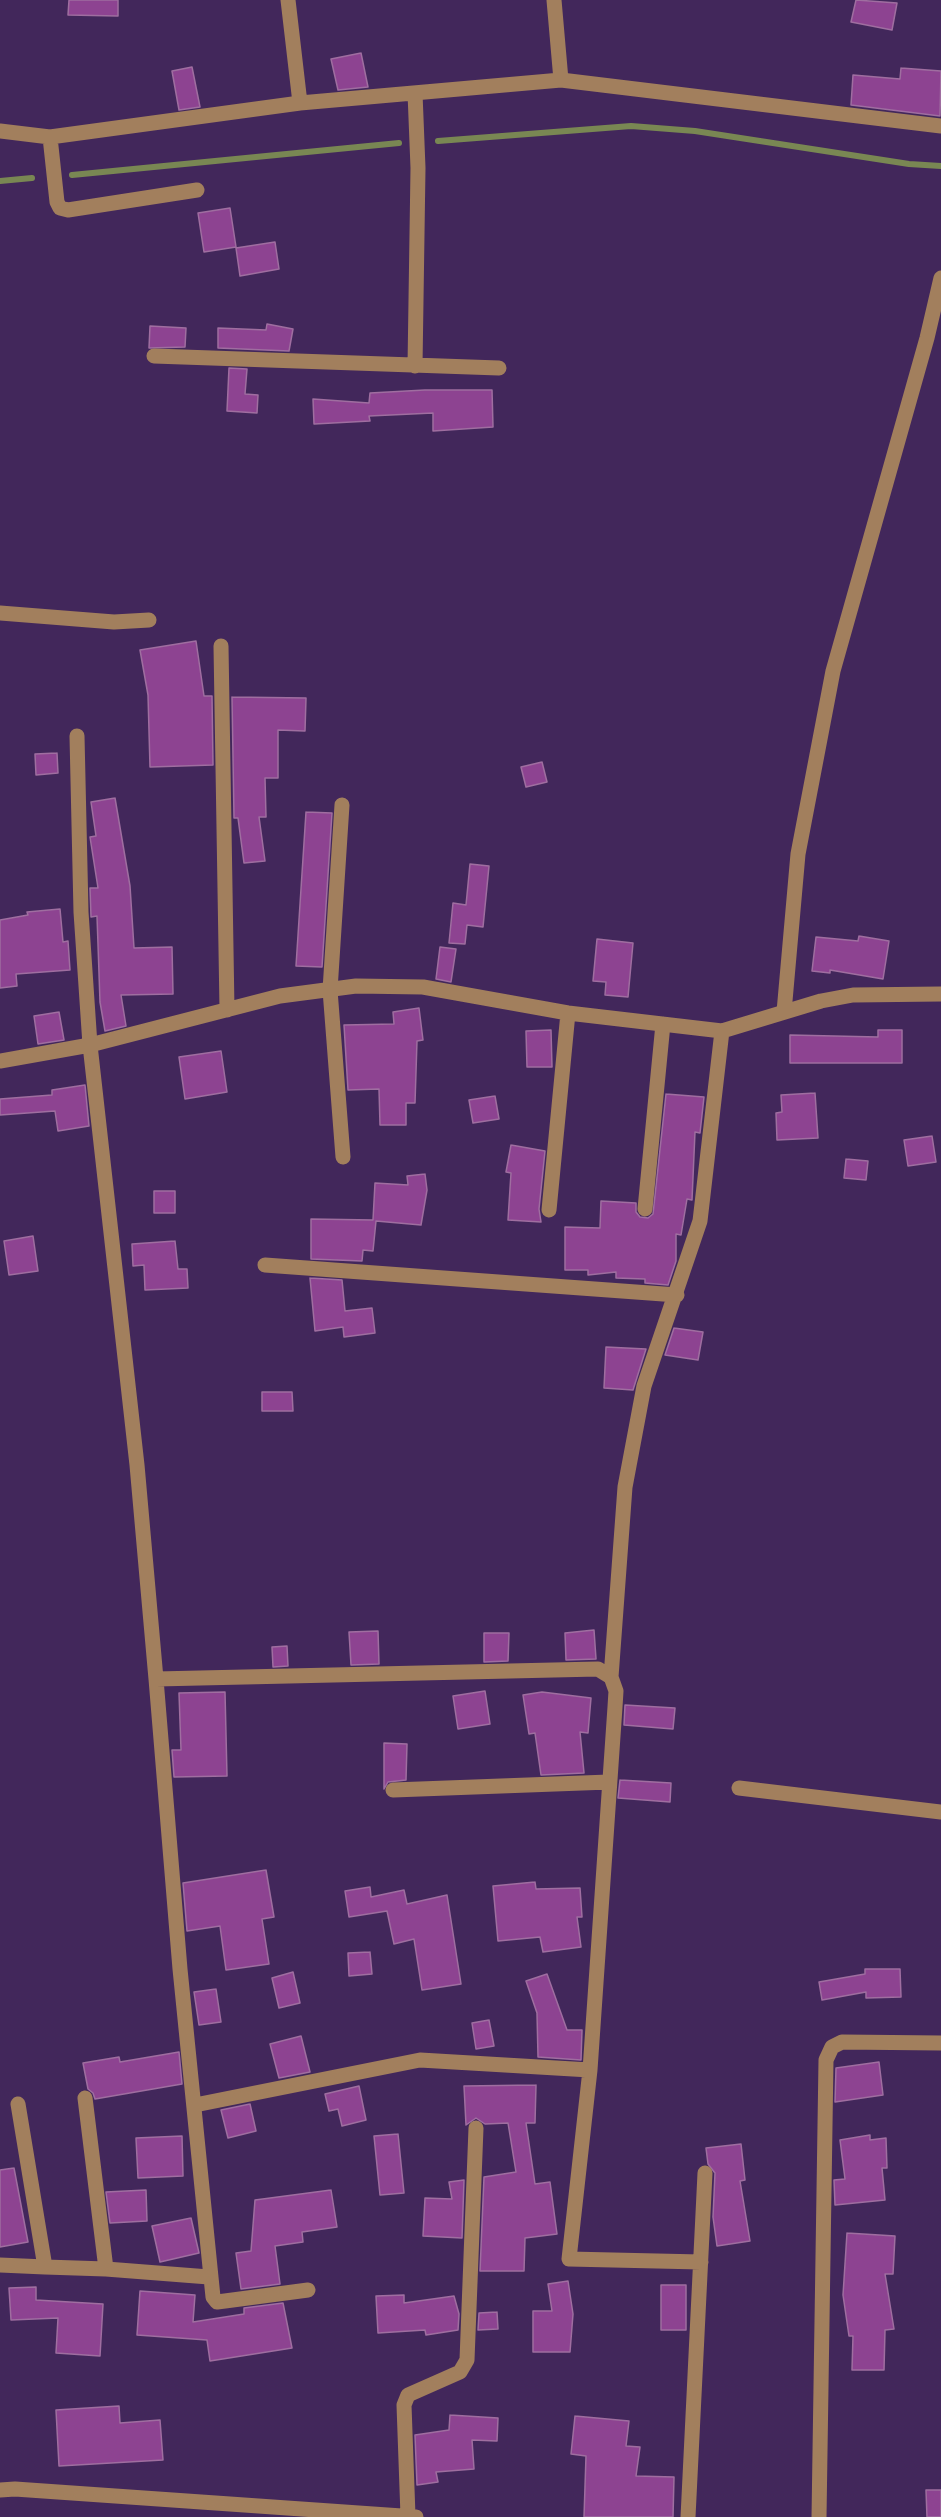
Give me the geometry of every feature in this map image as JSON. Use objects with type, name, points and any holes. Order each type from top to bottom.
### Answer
[{"type":"street","points":[[288,0],[300,103]]},
{"type":"street","points":[[554,0],[561,80]]},
{"type":"street","points":[[0,131],[50,137],[300,103],[561,80],[941,126]]},
{"type":"street","points":[[415,93],[418,168],[415,366]]},
{"type":"street","points":[[50,137],[57,202],[60,208],[68,210],[197,190]]},
{"type":"street","points":[[784,1012],[798,854],[833,671],[924,349],[941,278]]},
{"type":"street","points":[[154,356],[499,368]]},
{"type":"street","points":[[0,613],[114,622],[149,620]]},
{"type":"street","points":[[220,646],[227,1010]]},
{"type":"street","points":[[77,736],[81,912],[90,1045],[136,1454],[209,2277],[213,2297],[217,2302],[308,2290]]},
{"type":"street","points":[[342,805],[330,990],[343,1157]]},
{"type":"street","points":[[0,1061],[90,1045],[279,996],[356,987],[423,987],[568,1013],[722,1031],[784,1012],[853,995],[941,994]]},
{"type":"street","points":[[549,1210],[568,1013]]},
{"type":"street","points":[[645,1209],[663,1024]]},
{"type":"street","points":[[701,2262],[569,2259],[590,2070],[616,1691],[611,1677],[625,1487],[644,1386],[677,1295],[700,1221],[722,1031]]},
{"type":"street","points":[[265,1265],[677,1295]]},
{"type":"street","points":[[156,1678],[598,1670],[611,1677]]},
{"type":"street","points":[[393,1790],[609,1782]]},
{"type":"street","points":[[739,1788],[941,1812]]},
{"type":"street","points":[[819,2517],[826,2060],[832,2047],[842,2042],[941,2043]]},
{"type":"street","points":[[195,2105],[420,2060],[590,2070]]},
{"type":"street","points":[[85,2098],[106,2269]]},
{"type":"street","points":[[18,2104],[45,2267]]},
{"type":"street","points":[[0,2490],[15,2489],[412,2516],[404,2405],[408,2395],[460,2372],[468,2360],[476,2128]]},
{"type":"street","points":[[688,2517],[705,2173]]},
{"type":"street","points":[[0,2265],[106,2269],[209,2277]]},
{"type":"building","points":[[69,0],[118,0],[118,16],[68,15]]},
{"type":"building","points":[[856,0],[897,3],[892,30],[851,22]]},
{"type":"building","points":[[361,53],[368,87],[338,90],[331,59]]},
{"type":"building","points":[[192,67],[200,107],[179,110],[172,71]]},
{"type":"building","points":[[901,68],[941,71],[940,116],[851,105],[853,75],[900,79]]},
{"type":"building","points":[[230,208],[236,247],[204,252],[198,213]]},
{"type":"building","points":[[275,242],[279,269],[240,276],[236,248]]},
{"type":"building","points":[[267,324],[293,329],[289,351],[218,348],[218,328],[266,330]]},
{"type":"building","points":[[150,326],[186,328],[185,347],[149,348]]},
{"type":"building","points":[[229,368],[247,369],[245,394],[258,395],[257,413],[227,411]]},
{"type":"building","points":[[492,390],[493,427],[433,431],[433,413],[369,416],[370,421],[314,424],[313,399],[369,403],[370,393]]},
{"type":"building","points":[[196,641],[204,696],[212,696],[213,765],[150,767],[148,695],[140,650]]},
{"type":"building","points":[[232,697],[306,698],[305,731],[278,730],[278,778],[265,778],[266,817],[259,817],[265,861],[244,863],[238,818],[234,818]]},
{"type":"building","points":[[57,753],[58,773],[36,775],[35,754]]},
{"type":"building","points":[[542,762],[547,782],[526,787],[521,767]]},
{"type":"building","points":[[115,798],[130,886],[134,948],[172,947],[173,994],[121,995],[126,1026],[105,1031],[100,1002],[97,916],[91,917],[90,888],[98,888],[90,837],[96,836],[91,802]]},
{"type":"building","points":[[306,812],[332,813],[322,967],[296,966]]},
{"type":"building","points":[[470,864],[489,866],[483,927],[467,925],[465,944],[449,943],[453,903],[466,905]]},
{"type":"building","points":[[60,909],[63,942],[68,941],[70,970],[16,974],[17,986],[0,988],[0,920],[28,915],[27,912]]},
{"type":"building","points":[[859,936],[889,941],[883,979],[830,970],[830,973],[812,971],[816,937],[858,941]]},
{"type":"building","points":[[597,939],[633,943],[628,997],[605,995],[606,982],[593,981]]},
{"type":"building","points":[[440,947],[456,949],[451,982],[436,979]]},
{"type":"building","points":[[419,1008],[423,1040],[417,1041],[415,1103],[406,1103],[406,1125],[380,1125],[379,1089],[348,1090],[344,1025],[394,1024],[393,1012]]},
{"type":"building","points":[[59,1012],[64,1040],[38,1044],[34,1016]]},
{"type":"building","points":[[551,1030],[552,1067],[527,1067],[526,1031]]},
{"type":"building","points":[[878,1030],[902,1030],[902,1063],[790,1063],[790,1035],[878,1037]]},
{"type":"building","points":[[221,1051],[227,1092],[185,1099],[179,1057]]},
{"type":"building","points":[[85,1085],[89,1126],[58,1131],[55,1111],[0,1115],[0,1099],[52,1095],[52,1090]]},
{"type":"building","points":[[815,1093],[818,1138],[777,1140],[776,1113],[782,1112],[781,1095]]},
{"type":"building","points":[[666,1094],[704,1097],[700,1133],[695,1132],[692,1200],[687,1199],[681,1235],[676,1234],[676,1261],[668,1285],[645,1283],[645,1279],[616,1278],[616,1272],[588,1275],[588,1270],[565,1270],[565,1227],[600,1228],[601,1201],[636,1203],[636,1212],[640,1217],[648,1218],[653,1214]]},
{"type":"building","points":[[495,1096],[499,1119],[473,1123],[469,1100]]},
{"type":"building","points":[[932,1136],[936,1162],[908,1166],[904,1140]]},
{"type":"building","points":[[511,1145],[545,1151],[539,1209],[541,1222],[508,1220],[511,1173],[506,1172]]},
{"type":"building","points":[[846,1159],[868,1161],[866,1180],[844,1178]]},
{"type":"building","points":[[425,1174],[427,1190],[421,1225],[376,1221],[373,1251],[363,1250],[362,1261],[311,1259],[311,1219],[373,1220],[375,1183],[408,1185],[407,1176]]},
{"type":"building","points":[[154,1191],[175,1191],[175,1213],[154,1213]]},
{"type":"building","points":[[33,1236],[38,1271],[9,1275],[4,1241]]},
{"type":"building","points":[[175,1241],[178,1269],[187,1269],[188,1288],[145,1290],[144,1265],[133,1266],[132,1244]]},
{"type":"building","points":[[310,1278],[342,1280],[345,1311],[372,1308],[375,1333],[344,1337],[343,1327],[315,1331]]},
{"type":"building","points":[[674,1328],[703,1332],[698,1360],[665,1355]]},
{"type":"building","points":[[606,1347],[646,1349],[633,1390],[604,1388]]},
{"type":"building","points":[[262,1392],[292,1392],[293,1411],[262,1411]]},
{"type":"building","points":[[594,1630],[596,1659],[566,1660],[565,1633]]},
{"type":"building","points":[[378,1631],[379,1664],[351,1665],[349,1632]]},
{"type":"building","points":[[484,1633],[509,1633],[508,1661],[484,1662]]},
{"type":"building","points":[[287,1646],[288,1666],[273,1667],[272,1647]]},
{"type":"building","points":[[485,1691],[490,1724],[458,1729],[453,1696]]},
{"type":"building","points":[[225,1692],[227,1776],[174,1777],[172,1750],[181,1750],[179,1693]]},
{"type":"building","points":[[542,1692],[591,1698],[588,1733],[580,1732],[584,1773],[541,1775],[535,1733],[529,1734],[523,1695]]},
{"type":"building","points":[[625,1705],[675,1708],[673,1729],[624,1725]]},
{"type":"building","points":[[384,1743],[407,1744],[406,1780],[388,1782],[384,1789]]},
{"type":"building","points":[[620,1780],[671,1783],[670,1802],[618,1798]]},
{"type":"building","points":[[266,1870],[274,1917],[262,1919],[269,1964],[226,1970],[220,1926],[187,1931],[183,1883]]},
{"type":"building","points":[[535,1882],[536,1889],[580,1888],[582,1917],[577,1917],[581,1947],[543,1952],[540,1937],[498,1941],[493,1886]]},
{"type":"building","points":[[370,1887],[371,1897],[404,1890],[407,1904],[447,1895],[461,1984],[422,1990],[414,1939],[394,1944],[387,1911],[349,1917],[345,1891]]},
{"type":"building","points":[[370,1952],[372,1974],[349,1976],[348,1953]]},
{"type":"building","points":[[865,1969],[900,1969],[901,1997],[866,1998],[866,1992],[822,2000],[819,1982],[865,1974]]},
{"type":"building","points":[[293,1972],[300,2003],[279,2008],[272,1978]]},
{"type":"building","points":[[547,1974],[567,2030],[582,2030],[581,2060],[538,2057],[537,2013],[526,1981]]},
{"type":"building","points":[[216,1989],[221,2022],[199,2025],[194,1992]]},
{"type":"building","points":[[489,2020],[494,2046],[476,2049],[472,2023]]},
{"type":"building","points":[[301,2036],[310,2072],[279,2078],[270,2044]]},
{"type":"building","points":[[179,2052],[182,2084],[95,2099],[93,2093],[88,2089],[83,2063],[119,2057],[120,2062]]},
{"type":"building","points":[[879,2062],[883,2095],[835,2102],[836,2068]]},
{"type":"building","points":[[536,2085],[535,2123],[526,2123],[535,2184],[550,2182],[557,2234],[525,2238],[524,2271],[480,2271],[484,2177],[516,2172],[508,2123],[485,2124],[476,2118],[466,2125],[464,2086]]},
{"type":"building","points":[[359,2086],[366,2120],[342,2126],[338,2109],[329,2111],[325,2094]]},
{"type":"building","points":[[250,2104],[256,2131],[228,2138],[221,2110]]},
{"type":"building","points":[[398,2134],[404,2193],[380,2195],[374,2136]]},
{"type":"building","points":[[870,2135],[870,2140],[886,2138],[887,2168],[882,2168],[885,2200],[835,2205],[834,2180],[845,2179],[840,2140]]},
{"type":"building","points":[[182,2136],[183,2176],[138,2178],[136,2138]]},
{"type":"building","points":[[741,2144],[745,2180],[740,2181],[750,2241],[717,2246],[713,2217],[715,2173],[708,2164],[706,2148]]},
{"type":"building","points":[[14,2168],[28,2242],[0,2247],[0,2170]]},
{"type":"building","points":[[464,2180],[462,2238],[423,2236],[425,2198],[452,2199],[449,2182]]},
{"type":"building","points":[[146,2190],[147,2221],[110,2223],[106,2192]]},
{"type":"building","points":[[331,2190],[337,2227],[302,2232],[303,2242],[275,2246],[280,2284],[241,2289],[236,2253],[251,2251],[255,2200]]},
{"type":"building","points":[[191,2218],[199,2253],[160,2262],[152,2226]]},
{"type":"building","points":[[847,2233],[895,2236],[893,2274],[885,2274],[894,2329],[885,2330],[884,2370],[852,2370],[853,2336],[849,2336],[843,2295]]},
{"type":"building","points":[[568,2281],[573,2314],[570,2352],[533,2352],[533,2311],[552,2311],[548,2284]]},
{"type":"building","points":[[661,2285],[686,2285],[686,2330],[661,2330]]},
{"type":"building","points":[[36,2287],[36,2300],[103,2304],[100,2356],[56,2353],[58,2318],[11,2320],[9,2288]]},
{"type":"building","points":[[140,2291],[195,2295],[193,2322],[244,2314],[244,2308],[283,2303],[292,2348],[210,2361],[207,2340],[137,2335]]},
{"type":"building","points":[[404,2295],[404,2303],[454,2296],[459,2314],[458,2330],[426,2335],[425,2330],[378,2333],[376,2296]]},
{"type":"building","points":[[497,2312],[498,2329],[478,2330],[479,2313]]},
{"type":"building","points":[[119,2406],[120,2423],[160,2420],[163,2460],[59,2466],[56,2410]]},
{"type":"building","points":[[450,2415],[498,2418],[497,2441],[472,2440],[474,2469],[436,2472],[438,2482],[417,2485],[415,2435],[449,2430]]},
{"type":"building","points":[[575,2416],[629,2421],[626,2446],[640,2447],[636,2476],[674,2477],[673,2517],[584,2517],[586,2456],[571,2454]]},
{"type":"building","points":[[926,2490],[941,2490],[941,2517],[927,2517]]},
{"type":"waterway","points":[[438,141],[631,126],[695,131],[909,164],[941,166]]},
{"type":"waterway","points":[[72,175],[399,143]]},
{"type":"waterway","points":[[0,181],[32,178]]}]
